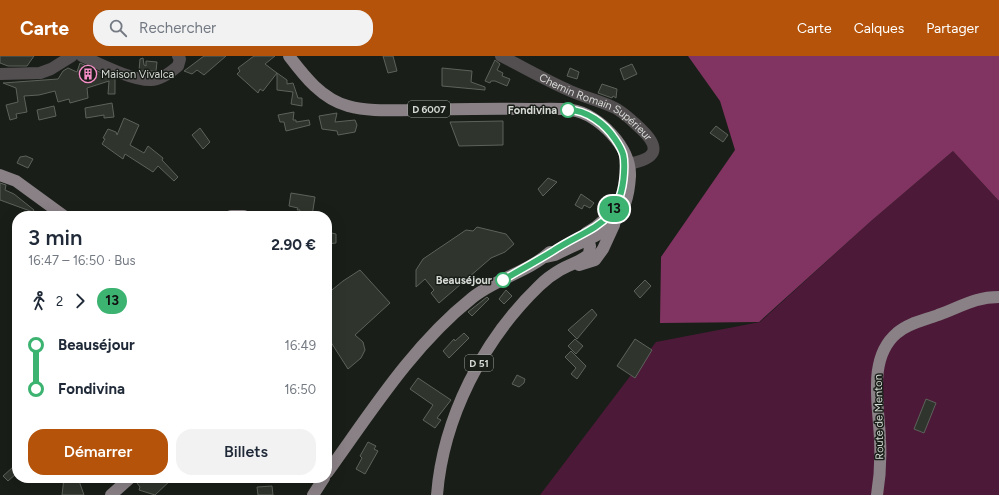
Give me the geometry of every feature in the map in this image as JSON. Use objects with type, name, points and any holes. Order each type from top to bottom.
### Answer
[{"type":"main road","name":"D 6007","points":[[289,56],[307,80],[325,95],[348,106],[364,109],[560,109],[588,114],[600,122],[614,137],[626,162],[630,175],[626,199],[614,224],[555,255],[546,257],[472,298],[424,343],[394,380],[332,466]]},
{"type":"main road","name":"D 6007","points":[[592,235],[613,210],[621,193],[626,162]]},
{"type":"main road","points":[[0,175],[16,181],[57,211]]},
{"type":"main road","name":"D 51","points":[[574,264],[583,265],[596,260],[603,249],[614,224]]},
{"type":"main road","name":"D 51","points":[[437,495],[443,453],[464,393],[478,365],[517,309],[539,285],[561,269],[574,264],[589,254],[592,235]]},
{"type":"main road","points":[[592,235],[603,249]]},
{"type":"main road","name":"Route de Menton","points":[[877,495],[881,454],[878,374],[881,357],[887,344],[898,332],[910,325],[975,299],[999,297]]},
{"type":"main road","points":[[111,495],[124,483]]},
{"type":"main road","points":[[313,495],[321,483]]},
{"type":"street","points":[[0,74],[40,73],[51,69],[72,56]]},
{"type":"street","points":[[82,56],[123,73],[150,80],[156,80],[178,61]]},
{"type":"street","name":"Chemin Romain Supérieur","points":[[501,56],[569,90],[604,103],[626,115],[650,138],[654,145],[654,152],[649,158],[626,162]]},
{"type":"shaded area","points":[[688,56],[999,56],[999,201],[953,151],[871,221],[759,322],[660,323],[661,257],[735,150],[720,101]]},
{"type":"shaded area","points":[[953,151],[999,201],[999,495],[540,495],[656,342],[760,322],[871,221]]},
{"type":"building","points":[[0,56],[34,56],[27,66],[8,66],[0,63]]},
{"type":"building","points":[[204,56],[226,56],[204,75],[197,70],[192,74],[184,71]]},
{"type":"building","points":[[254,56],[275,56],[265,64],[277,73],[263,91],[260,89],[258,93],[237,74],[240,71],[238,68]]},
{"type":"building","points":[[383,56],[393,56],[397,71],[388,73]]},
{"type":"building","points":[[143,58],[144,65],[146,66],[146,61],[157,62],[156,71],[139,71],[140,59]]},
{"type":"building","points":[[495,60],[500,64],[497,70],[503,73],[502,76],[510,79],[507,86],[495,81],[491,81],[490,83],[485,81]]},
{"type":"building","points":[[80,63],[115,79],[115,94],[108,94],[109,81],[87,88],[88,98],[70,103],[69,99],[58,102],[55,91],[39,95],[24,96],[27,112],[16,114],[17,118],[10,120],[6,105],[18,102],[16,88],[3,83],[58,79],[63,71],[68,68],[77,72]]},
{"type":"building","points":[[632,64],[637,74],[624,80],[620,69]]},
{"type":"building","points":[[442,68],[472,71],[471,82],[485,87],[485,90],[442,86]]},
{"type":"building","points":[[570,68],[579,72],[577,79],[567,76]]},
{"type":"building","points":[[277,73],[287,80],[287,84],[293,83],[298,98],[302,98],[302,106],[291,104],[293,92],[277,90]]},
{"type":"building","points":[[602,84],[617,89],[616,98],[598,93]]},
{"type":"building","points":[[112,103],[114,117],[104,118],[104,115],[86,118],[85,108]]},
{"type":"building","points":[[54,106],[56,116],[39,120],[37,110]]},
{"type":"building","points":[[294,112],[293,120],[296,120],[296,122],[309,120],[310,125],[286,131],[284,122],[280,122],[278,115]]},
{"type":"building","points":[[337,113],[335,122],[355,120],[357,125],[355,132],[338,135],[337,131],[322,129],[319,116]]},
{"type":"building","points":[[124,118],[139,125],[130,145],[144,153],[148,146],[163,158],[162,160],[178,177],[174,181],[158,166],[153,172],[125,154],[123,159],[102,144],[105,139],[103,138],[108,129],[116,132],[117,135]]},
{"type":"building","points":[[503,121],[503,145],[459,146],[450,122]]},
{"type":"building","points":[[716,126],[728,135],[723,142],[710,133]]},
{"type":"building","points":[[200,128],[210,142],[203,149],[192,135]]},
{"type":"building","points":[[26,156],[33,159],[28,168],[17,163],[20,157]]},
{"type":"building","points":[[548,178],[557,182],[543,196],[538,189]]},
{"type":"building","points":[[0,183],[6,185],[5,190],[14,194],[34,210],[30,211],[0,200]]},
{"type":"building","points":[[291,193],[315,197],[313,211],[300,211],[297,210],[298,208],[289,206]]},
{"type":"building","points":[[581,194],[594,203],[590,208],[584,205],[582,209],[575,205]]},
{"type":"building","points":[[477,227],[506,234],[514,244],[505,252],[491,258],[439,303],[431,293],[434,290],[425,279],[416,287],[416,270],[423,259],[466,230],[473,231]]},
{"type":"building","points":[[332,233],[336,234],[336,243],[332,243]]},
{"type":"building","points":[[360,270],[390,303],[355,335],[363,342],[365,350],[361,358],[348,369],[332,344],[332,290]]},
{"type":"building","points":[[645,280],[651,286],[640,298],[634,291]]},
{"type":"building","points":[[506,290],[512,296],[504,304],[499,299]]},
{"type":"building","points":[[487,297],[489,299],[472,316],[468,312]]},
{"type":"building","points":[[592,309],[597,315],[577,339],[568,330]]},
{"type":"building","points":[[464,333],[469,338],[449,358],[443,351],[454,339],[455,341]]},
{"type":"building","points":[[575,339],[583,346],[576,354],[568,346]]},
{"type":"building","points":[[635,339],[652,350],[635,378],[617,366]]},
{"type":"building","points":[[571,351],[586,366],[577,379],[571,374],[576,368],[565,357]]},
{"type":"building","points":[[517,375],[525,379],[524,383],[519,387],[512,384]]},
{"type":"building","points":[[418,378],[451,400],[437,418],[441,420],[435,428],[423,420],[433,405],[410,389]]},
{"type":"building","points":[[926,399],[936,403],[924,433],[914,429]]},
{"type":"building","points":[[368,442],[376,446],[374,449],[378,451],[365,474],[356,469],[362,458],[360,456]]},
{"type":"building","points":[[12,468],[12,477],[8,481],[3,476]]},
{"type":"building","points":[[63,483],[80,483],[84,495],[62,495]]},
{"type":"building","points":[[137,483],[168,483],[155,495],[139,490],[140,487]]},
{"type":"building","points":[[272,486],[273,495],[258,495],[257,487]]},
{"type":"bus line","name":"13","points":[[503,280],[546,257],[552,251],[596,228],[613,210],[621,193],[625,157],[614,137],[600,122],[588,114],[568,110]]},
{"type":"place","name":"Maison Vivalca","points":[[88,74]]},
{"type":"place","name":"Fondivina","points":[[568,110]]},
{"type":"place","name":"Beauséjour","points":[[503,280]]}]
